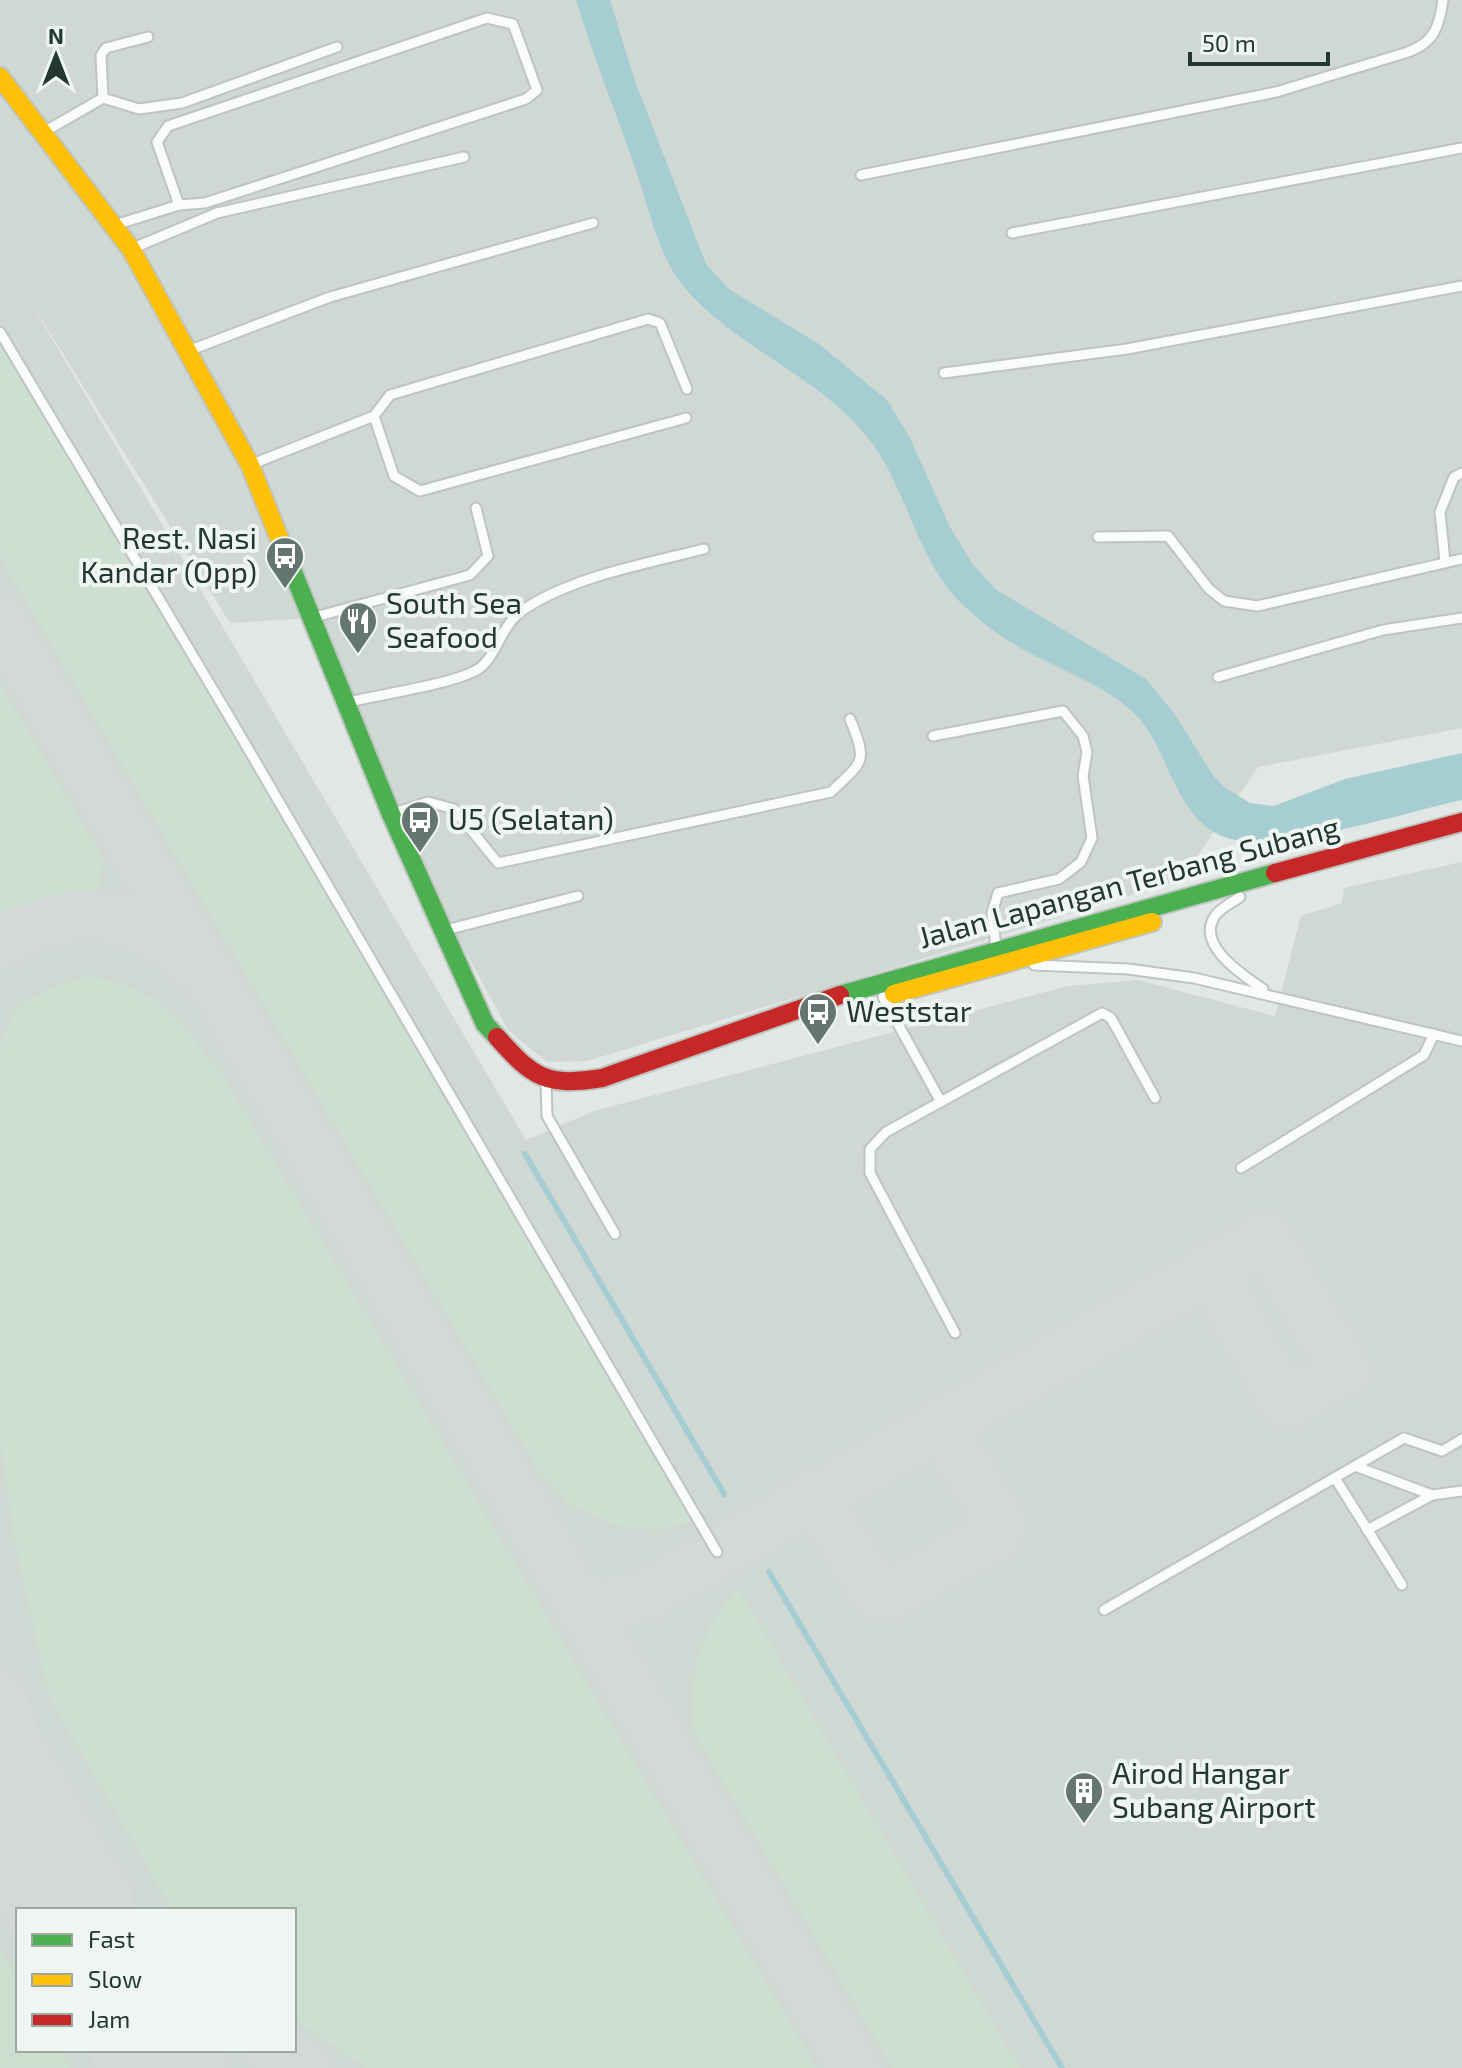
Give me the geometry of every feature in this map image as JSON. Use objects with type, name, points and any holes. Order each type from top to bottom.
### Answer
[{"type":"street","points":[[0,77],[131,249],[188,351],[250,465],[391,814],[485,1024],[526,1070],[547,1080]]},
{"type":"street","name":"Jalan Lapangan Terbang Subang","points":[[813,1006],[883,997],[1002,956],[1462,822]]},
{"type":"street","name":"Jalan Lapangan Terbang Subang","points":[[547,1080],[571,1083],[602,1078],[880,981],[1002,956],[1462,838]]},
{"type":"lane","points":[[861,175],[1276,92],[1419,49],[1437,31],[1443,0]]},
{"type":"lane","points":[[115,226],[179,205],[205,203],[526,99],[537,90],[513,24],[487,18],[168,126],[157,142],[179,205]]},
{"type":"lane","points":[[103,98],[101,55],[106,48],[148,37]]},
{"type":"lane","points":[[44,132],[103,98],[139,109],[182,103],[337,47]]},
{"type":"lane","points":[[1012,233],[1462,148]]},
{"type":"lane","points":[[131,249],[217,213],[464,157]]},
{"type":"lane","points":[[188,351],[330,297],[593,223]]},
{"type":"lane","points":[[944,373],[1127,349],[1462,286]]},
{"type":"lane","points":[[250,465],[374,416],[390,395],[648,319],[660,323],[687,389]]},
{"type":"lane","points":[[0,332],[233,723],[717,1552]]},
{"type":"lane","points":[[374,416],[394,476],[420,491],[686,418]]},
{"type":"lane","points":[[1445,562],[1440,512],[1454,477],[1462,473]]},
{"type":"lane","points":[[312,618],[470,575],[488,556],[476,508]]},
{"type":"lane","points":[[1098,537],[1168,536],[1209,589],[1224,601],[1257,606],[1462,559]]},
{"type":"lane","points":[[346,703],[473,673],[491,654],[506,624],[537,601],[641,565],[704,549]]},
{"type":"lane","points":[[1218,677],[1383,630],[1462,618]]},
{"type":"lane","points":[[933,736],[1063,711],[1083,736],[1087,752],[1083,776],[1092,838],[1081,862],[1059,879],[998,893],[992,913],[1002,956]]},
{"type":"lane","points":[[391,814],[428,802],[454,809],[498,863],[831,792],[853,775],[860,765],[860,744],[850,719]]},
{"type":"lane","points":[[443,931],[578,896]]},
{"type":"lane","points":[[1240,897],[1215,914],[1211,926],[1217,952],[1233,969],[1269,993]]},
{"type":"lane","name":"Jalan Lapangan Terbang Subang","points":[[1002,956],[1128,969],[1269,993],[1462,1041]]},
{"type":"lane","points":[[883,997],[941,1102]]},
{"type":"lane","points":[[955,1333],[870,1173],[867,1162],[870,1149],[886,1132],[1102,1013],[1111,1018],[1155,1098]]},
{"type":"lane","points":[[1241,1168],[1424,1055],[1434,1034]]},
{"type":"lane","points":[[547,1080],[544,1101],[547,1116],[615,1234]]},
{"type":"lane","points":[[1104,1610],[1404,1438],[1442,1451],[1462,1439]]},
{"type":"lane","points":[[1355,1466],[1432,1495]]},
{"type":"lane","points":[[1335,1478],[1402,1585]]},
{"type":"lane","points":[[1367,1530],[1432,1495],[1462,1491]]},
{"type":"shaded area","points":[[0,0],[1462,0],[1462,728],[1258,767],[1181,880],[587,1061],[547,1062],[508,1030],[391,814],[312,618],[230,623],[24,291],[526,1140],[594,1111],[1068,986],[1138,980],[1275,1016],[1301,916],[1342,903],[1344,888],[1462,862],[1462,2068],[0,2068]]},
{"type":"green space","points":[[0,338],[693,1520],[657,1530],[615,1525],[569,1504],[539,1471],[0,557]]},
{"type":"green space","points":[[0,684],[104,860],[96,893],[46,899],[0,917]]},
{"type":"green space","points":[[89,976],[135,990],[167,1010],[222,1075],[817,2068],[367,2068],[296,2021],[296,1908],[172,1908],[49,1696],[15,1542],[0,1439],[0,1044],[16,1009],[52,988]]},
{"type":"green space","points":[[738,1589],[1019,2068],[893,2068],[695,1734],[693,1692],[698,1656],[713,1623]]},
{"type":"green space","points":[[0,1949],[16,1977],[16,2052],[60,2052],[70,2068],[0,2068]]},
{"type":"water","points":[[576,0],[610,0],[635,81],[706,264],[729,289],[819,344],[887,400],[909,436],[950,527],[972,563],[995,589],[1146,679],[1174,713],[1212,774],[1224,787],[1250,803],[1274,806],[1345,779],[1462,753],[1462,800],[1341,830],[1274,840],[1246,841],[1224,837],[1208,828],[1183,799],[1147,728],[1135,714],[1098,687],[1004,638],[947,588],[923,546],[882,458],[849,417],[805,381],[733,332],[690,294],[679,280],[656,233]]},
{"type":"waterway","points":[[525,1154],[724,1494]]},
{"type":"waterway","points":[[769,1572],[1062,2068]]},
{"type":"taxiway","points":[[0,621],[854,2068]]},
{"type":"taxiway","points":[[0,942],[64,919],[106,918],[148,931],[184,953],[198,966]]},
{"type":"taxiway","points":[[576,1597],[604,1605],[642,1597],[1265,1238],[1345,1370],[1285,1404],[1210,1269]]},
{"type":"taxiway","points":[[814,1495],[876,1593],[890,1594],[998,1533],[999,1520],[939,1423]]},
{"type":"taxiway","points":[[0,1696],[40,1815],[80,1908]]},
{"type":"taxiway","points":[[275,2052],[305,2068]]},
{"type":"runway","points":[[0,1788],[71,1908]]},
{"type":"runway","points":[[155,2052],[165,2068]]},
{"type":"traffic: fast","points":[[280,540],[391,814],[485,1024],[497,1037]]},
{"type":"traffic: fast","points":[[840,995],[1275,873]]},
{"type":"traffic: slow","points":[[0,77],[131,249],[250,465],[280,540]]},
{"type":"traffic: slow","points":[[894,994],[1152,922]]},
{"type":"traffic: jam","points":[[1275,873],[1462,822]]},
{"type":"traffic: jam","points":[[497,1037],[521,1062],[542,1076],[554,1080],[583,1081],[602,1078],[840,995]]},
{"type":"place","name":"Rest. Nasi Kandar (Opp)","points":[[285,590]]},
{"type":"place","name":"South Sea Seafood","points":[[358,655]]},
{"type":"place","name":"U5 (Selatan)","points":[[420,854]]},
{"type":"place","name":"Weststar","points":[[818,1046]]},
{"type":"place","name":"Airod Hangar Subang Airport","points":[[1084,1825]]}]
